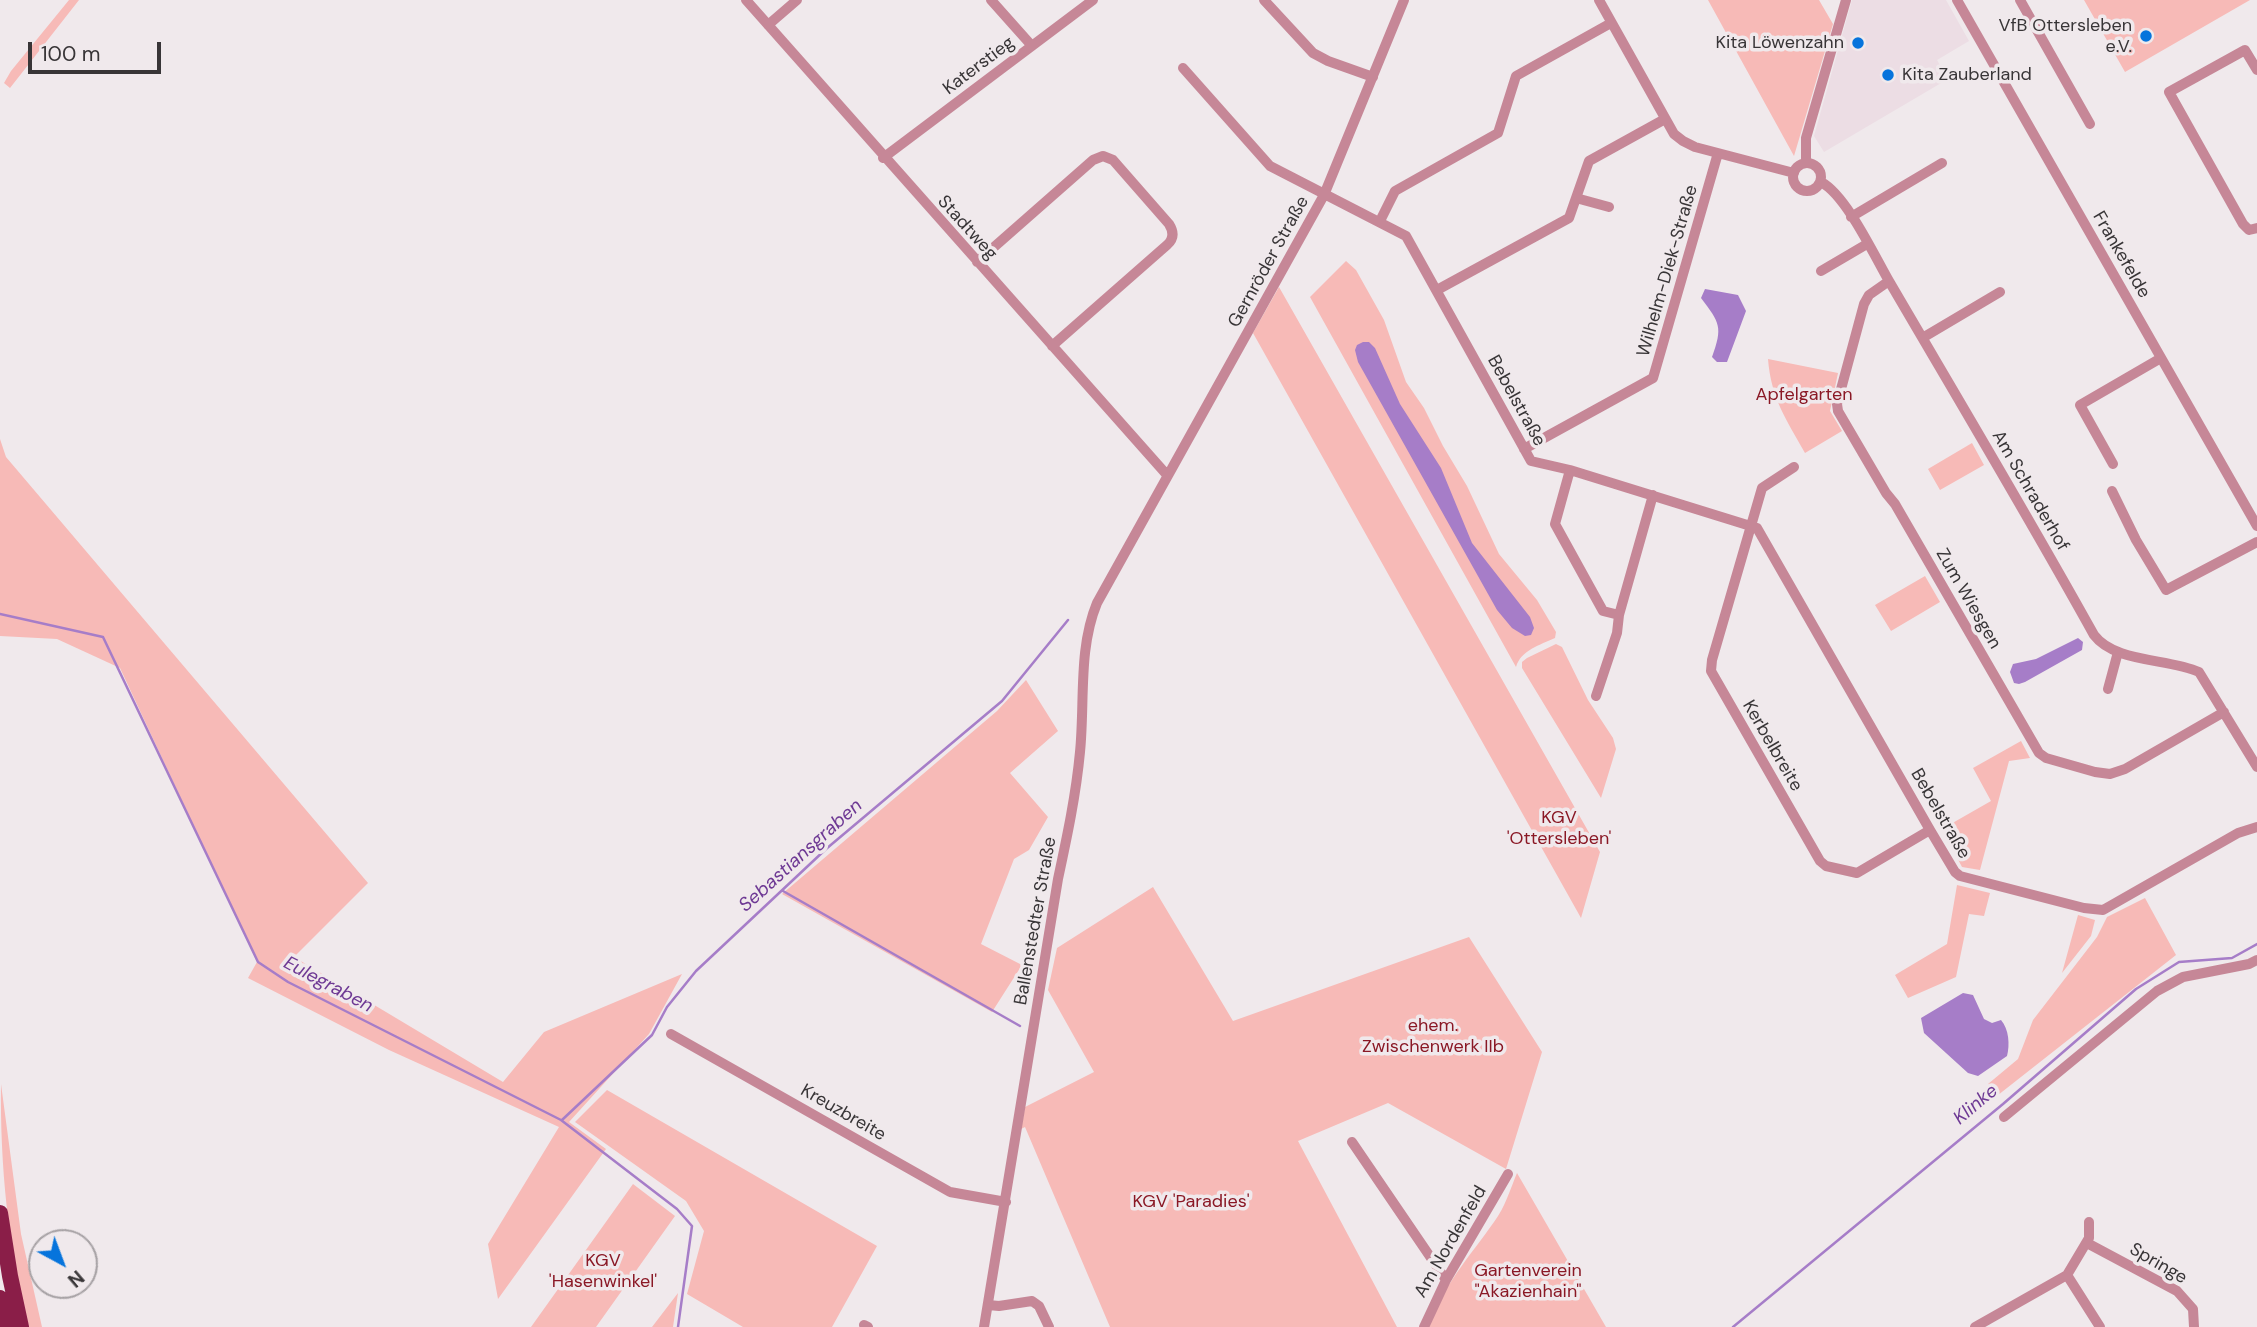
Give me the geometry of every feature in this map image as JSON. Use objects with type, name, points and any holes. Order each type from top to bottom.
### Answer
[{"type":"highway","points":[[0,1213],[21,1327]]},
{"type":"highway","points":[[0,1298],[7,1327]]},
{"type":"street","name":"Stadtweg","points":[[746,0],[883,158],[1167,475]]},
{"type":"street","points":[[768,25],[797,0]]},
{"type":"street","points":[[991,0],[1032,46]]},
{"type":"street","name":"Katerstieg","points":[[883,158],[1093,0]]},
{"type":"street","points":[[1264,0],[1313,52],[1331,63],[1373,77]]},
{"type":"street","name":"Gernröder Straße","points":[[1138,529],[1324,195],[1404,0]]},
{"type":"street","points":[[1599,0],[1674,134],[1683,141],[1718,153],[1794,173]]},
{"type":"street","points":[[1821,182],[1814,190],[1803,190],[1795,183],[1794,173],[1798,167],[1807,163],[1807,138],[1846,0]]},
{"type":"street","name":"Frankefelde","points":[[1957,0],[2257,526]]},
{"type":"street","points":[[2020,0],[2090,124]]},
{"type":"street","points":[[1380,221],[1395,191],[1498,133],[1516,76],[1611,23]]},
{"type":"street","points":[[2257,71],[2245,50],[2169,92],[2243,223],[2249,230],[2257,228]]},
{"type":"street","name":"Bebelstraße","points":[[1183,68],[1270,166],[1407,237],[1531,461],[1570,470],[1752,525],[1760,534],[1955,872],[1961,876],[2084,908],[2103,910],[2238,833],[2257,827]]},
{"type":"street","points":[[1437,290],[1569,218],[1589,161],[1665,119]]},
{"type":"street","name":"Wilhelm-Diek-Straße","points":[[1524,449],[1653,377],[1718,153]]},
{"type":"street","points":[[978,262],[1095,159],[1105,156],[1113,160],[1169,224],[1172,236],[1167,245],[1052,346]]},
{"type":"street","name":"Am Schraderhof","points":[[1807,163],[1820,171],[1821,182],[1831,187],[1851,217],[1924,338],[2094,635],[2102,645],[2118,652],[2199,672],[2257,767]]},
{"type":"street","points":[[1851,217],[1942,163]]},
{"type":"street","points":[[1576,198],[1609,207]]},
{"type":"street","points":[[1821,271],[1867,244]]},
{"type":"street","name":"Zum Wiesgen","points":[[1889,281],[1869,295],[1864,304],[1837,404],[1838,411],[2039,753],[2046,758],[2110,774],[2125,769],[2224,712]]},
{"type":"street","points":[[1924,338],[2000,292]]},
{"type":"street","points":[[2113,464],[2080,405],[2161,358]]},
{"type":"street","points":[[1752,525],[1762,488],[1794,467]]},
{"type":"street","points":[[1570,470],[1555,524],[1603,611],[1619,615]]},
{"type":"street","points":[[2112,491],[2136,540],[2166,590],[2257,542]]},
{"type":"street","points":[[1596,696],[1653,495]]},
{"type":"street","name":"Kerbelbreite","points":[[1752,525],[1711,671],[1759,757],[1820,861],[1826,866],[1857,873],[1930,830]]},
{"type":"street","name":"Ballenstedter Straße","points":[[984,1327],[1074,798],[1080,750],[1088,624],[1138,529]]},
{"type":"street","points":[[2108,689],[2118,652]]},
{"type":"street","points":[[2004,1117],[2157,990],[2183,976],[2249,964],[2257,960]]},
{"type":"street","name":"Kreuzbreite","points":[[671,1034],[950,1192],[1006,1202]]},
{"type":"street","points":[[1352,1142],[1446,1280]]},
{"type":"street","name":"Am Nordenfeld","points":[[1424,1327],[1446,1280],[1508,1174]]},
{"type":"street","points":[[1975,1327],[2067,1275],[2087,1243],[2090,1222]]},
{"type":"street","name":"Springe","points":[[2087,1243],[2159,1280],[2184,1297],[2193,1309],[2194,1327]]},
{"type":"street","points":[[2067,1275],[2100,1327]]},
{"type":"street","points":[[988,1305],[1032,1301],[1039,1306],[1049,1327]]},
{"type":"shaded area","name":"Kita Zauberland","points":[[1852,0],[1946,0],[1969,41],[1937,60],[1948,79],[1824,152],[1814,136]]},
{"type":"shaded area","points":[[1705,289],[1738,295],[1746,311],[1727,362],[1717,362],[1712,357],[1718,339],[1718,326],[1701,298]]},
{"type":"shaded area","points":[[1369,342],[1375,348],[1400,404],[1441,468],[1472,543],[1530,617],[1534,628],[1531,635],[1525,636],[1512,628],[1497,610],[1358,362],[1355,350],[1357,345]]},
{"type":"shaded area","points":[[2078,638],[2083,642],[2082,650],[2025,682],[2014,683],[2010,672],[2013,664],[2036,659]]},
{"type":"shaded area","points":[[1963,993],[1973,995],[1984,1019],[1992,1023],[2001,1020],[2008,1037],[2007,1056],[1978,1076],[1968,1073],[1924,1033],[1921,1018]]},
{"type":"green space","points":[[69,0],[79,0],[10,88],[4,83],[11,71]]},
{"type":"green space","points":[[1708,0],[1819,0],[1833,24],[1794,156]]},
{"type":"green space","name":"VfB Ottersleben e.V.","points":[[2084,0],[2250,0],[2125,72]]},
{"type":"green space","points":[[1346,261],[1356,270],[1384,320],[1406,382],[1424,408],[1467,486],[1499,554],[1537,600],[1556,632],[1555,638],[1522,656],[1516,667],[1310,297]]},
{"type":"green space","name":"KGV 'Ottersleben'","points":[[1279,287],[1600,852],[1581,918],[1253,333]]},
{"type":"green space","name":"Apfelgarten","points":[[1768,359],[1838,373],[1830,411],[1842,431],[1805,453],[1776,397]]},
{"type":"green space","points":[[0,439],[6,457],[368,883],[294,957],[503,1082],[544,1032],[682,974],[649,1034],[569,1122],[606,1149],[498,1299],[488,1244],[559,1127],[389,1050],[248,978],[257,962],[120,668],[57,639],[0,636]]},
{"type":"green space","points":[[1972,443],[1984,465],[1940,490],[1928,469]]},
{"type":"green space","points":[[1925,576],[1940,602],[1891,631],[1875,605]]},
{"type":"green space","points":[[1556,644],[1562,647],[1588,700],[1613,738],[1616,749],[1601,798],[1522,668],[1522,662],[1527,658]]},
{"type":"green space","points":[[1026,680],[1058,731],[1010,773],[1048,817],[1029,850],[1014,859],[981,944],[1022,965],[992,1012],[782,894],[997,711]]},
{"type":"green space","points":[[2021,741],[2030,758],[2009,761],[1980,870],[1962,867],[1942,829],[1991,801],[1973,768]]},
{"type":"green space","points":[[1957,885],[1990,893],[1984,916],[1969,914],[1956,977],[1908,998],[1895,975],[1947,944]]},
{"type":"green space","name":"KGV 'Paradies'","points":[[1153,887],[1233,1021],[1469,937],[1542,1052],[1506,1169],[1388,1103],[1298,1141],[1397,1327],[1110,1327],[1025,1127],[1021,1129],[1025,1107],[1094,1072],[1048,990],[1057,948]]},
{"type":"green space","points":[[2145,898],[2176,955],[1993,1099],[1988,1084],[2018,1059],[2033,1020],[2097,937],[2107,917]]},
{"type":"green space","points":[[2078,915],[2095,920],[2091,936],[2062,973]]},
{"type":"green space","points":[[1,1084],[21,1234],[28,1265],[28,1299],[36,1299],[42,1327],[29,1327],[22,1297],[11,1237],[2,1145]]},
{"type":"green space","points":[[607,1090],[877,1246],[832,1327],[743,1327],[687,1294],[704,1231],[686,1201],[575,1122]]},
{"type":"green space","name":"Gartenverein \"Akazienhain\"","points":[[1517,1173],[1606,1327],[1428,1327],[1449,1285],[1498,1216]]},
{"type":"green space","name":"KGV 'Hasenwinkel'","points":[[633,1184],[675,1216],[596,1327],[531,1327]]},
{"type":"green space","points":[[678,1293],[673,1327],[652,1327]]},
{"type":"waterway","name":"Eulegraben","points":[[0,614],[103,637],[258,962],[288,982],[561,1120],[677,1209],[692,1226],[678,1327]]},
{"type":"waterway","name":"Sebastiansgraben","points":[[562,1120],[652,1035],[667,1007],[696,971],[826,849],[1002,701],[1068,620]]},
{"type":"waterway","points":[[783,891],[1020,1026]]},
{"type":"waterway","name":"Klinke","points":[[1733,1327],[2003,1104],[2136,989],[2179,962],[2232,958],[2257,944]]},
{"type":"place","name":"VfB Ottersleben e.V.","points":[[2146,36]]},
{"type":"place","name":"Kita Löwenzahn","points":[[1858,43]]},
{"type":"place","name":"Kita Zauberland","points":[[1888,75]]},
{"type":"park label","name":"ehem. Zwischenwerk IIb","points":[[1433,1036]]}]
